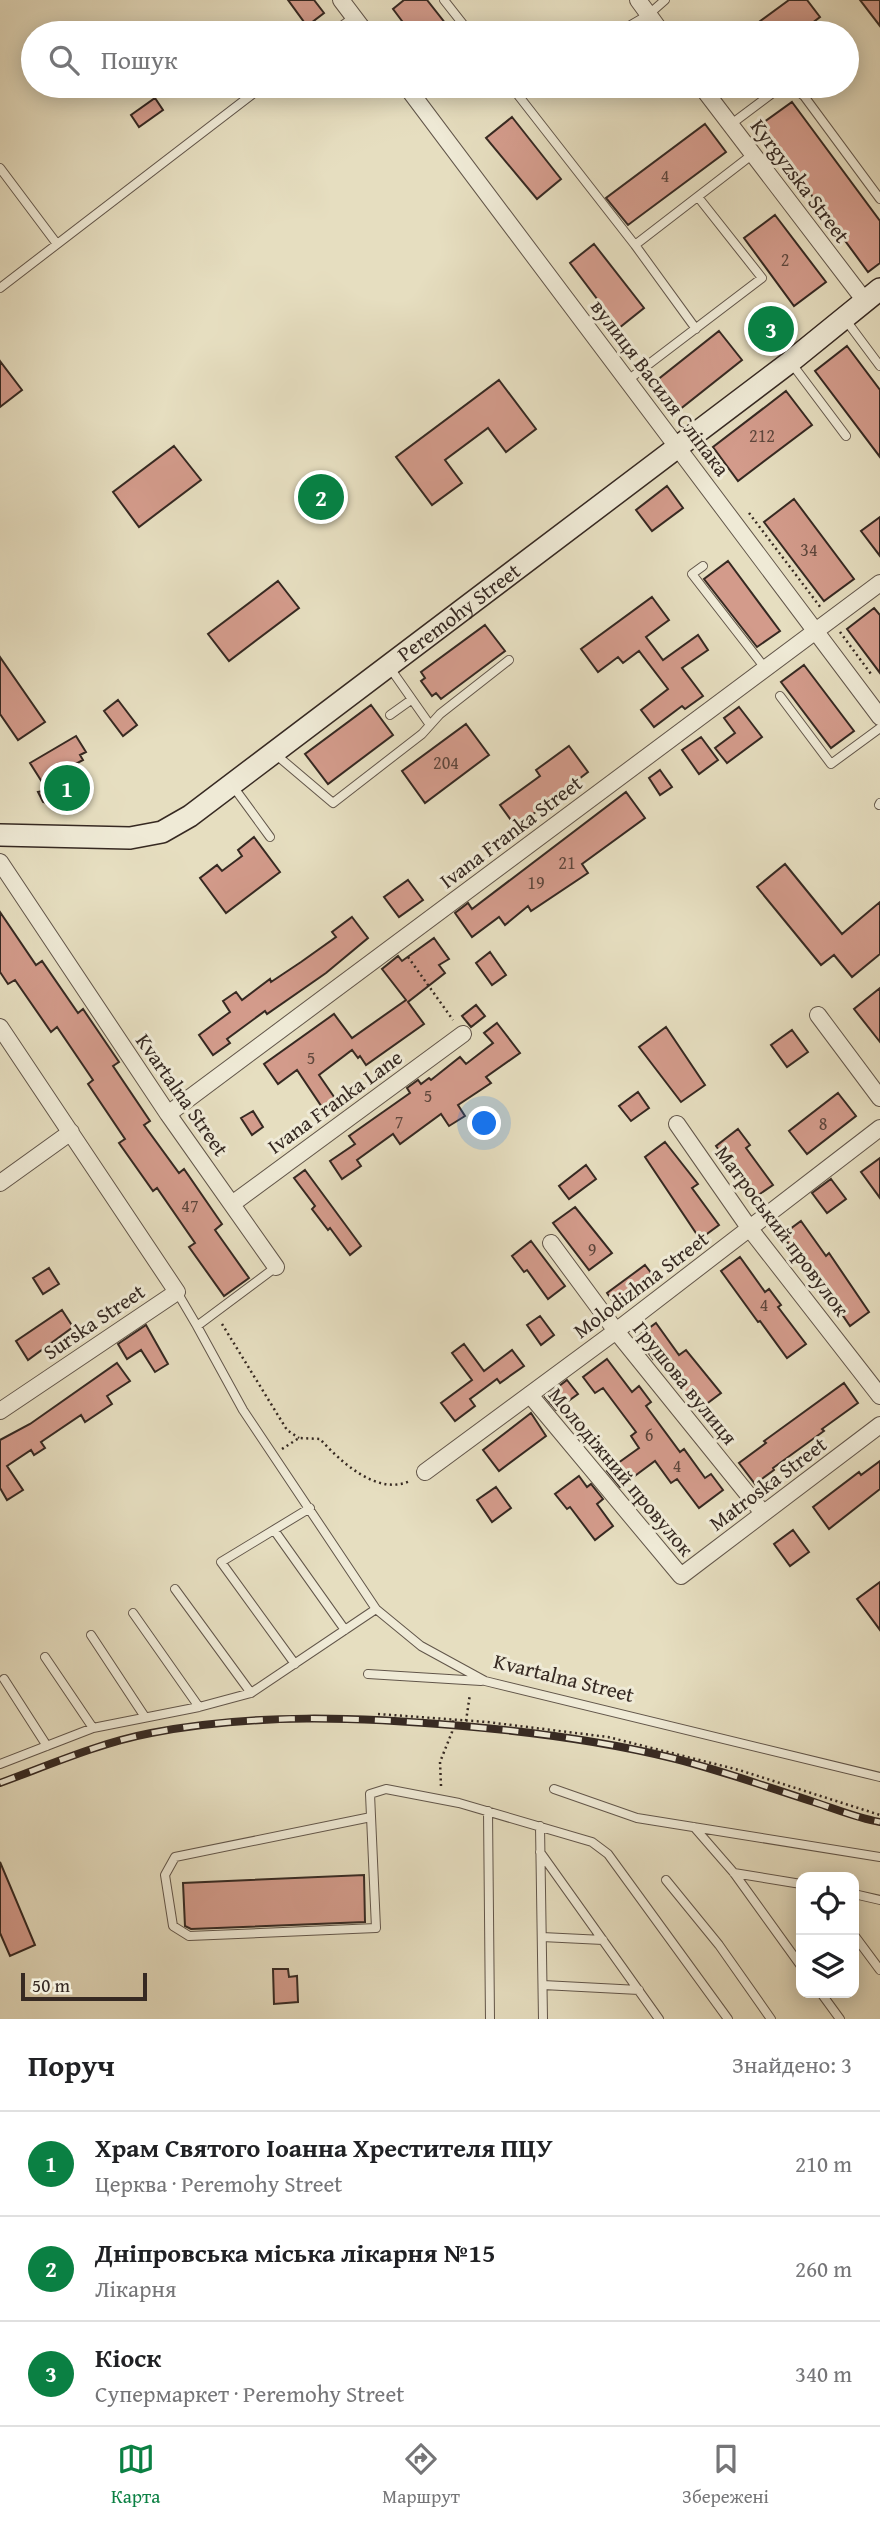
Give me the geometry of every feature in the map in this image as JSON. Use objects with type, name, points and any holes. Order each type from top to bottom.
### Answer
[{"type":"street","points":[[341,0],[357,21]]},
{"type":"street","points":[[638,0],[653,21]]},
{"type":"street","name":"вулиця Василя Сліпака","points":[[415,98],[880,717]]},
{"type":"street","name":"Kyrgyzska Street","points":[[710,98],[753,154],[873,295]]},
{"type":"street","name":"Peremohy Street","points":[[0,835],[130,838],[162,832],[190,816],[790,362],[873,295]]},
{"type":"street","name":"Ivana Franka Street","points":[[168,1114],[880,583]]},
{"type":"street","name":"Kvartalna Street","points":[[0,862],[168,1114],[276,1267]]},
{"type":"street","points":[[818,1015],[880,1098]]},
{"type":"street","name":"Kvartalna Street","points":[[0,1027],[177,1292]]},
{"type":"street","name":"Ivana Franka Lane","points":[[232,1204],[463,1034]]},
{"type":"street","name":"Матроський провулок","points":[[677,1124],[750,1229],[880,1396]]},
{"type":"street","name":"Molodizhna Street","points":[[425,1472],[616,1331],[880,1128]]},
{"type":"street","points":[[0,1184],[71,1132]]},
{"type":"street","name":"Грушова вулиця","points":[[551,1243],[616,1331],[763,1513]]},
{"type":"street","name":"Surska Street","points":[[0,1411],[177,1292]]},
{"type":"street","name":"Молодіжний провулок","points":[[530,1395],[681,1576]]},
{"type":"street","name":"Matroska Street","points":[[681,1576],[880,1425]]},
{"type":"lane","points":[[444,0],[461,21]]},
{"type":"lane","points":[[638,21],[665,0]]},
{"type":"lane","points":[[348,21],[354,17]]},
{"type":"lane","points":[[0,288],[247,98]]},
{"type":"lane","points":[[520,98],[635,245],[696,329]]},
{"type":"lane","points":[[730,125],[766,98]]},
{"type":"lane","points":[[805,98],[880,199]]},
{"type":"lane","points":[[635,245],[753,154]]},
{"type":"lane","points":[[0,168],[57,244]]},
{"type":"lane","points":[[628,380],[762,278],[698,197]]},
{"type":"lane","points":[[844,317],[880,366]]},
{"type":"lane","points":[[790,362],[846,436]]},
{"type":"lane","points":[[703,566],[692,575],[765,668]]},
{"type":"lane","points":[[274,753],[333,803],[422,734],[440,714],[509,660]]},
{"type":"lane","points":[[388,666],[430,725]]},
{"type":"lane","points":[[780,696],[831,764],[880,728]]},
{"type":"lane","points":[[390,715],[411,700]]},
{"type":"lane","points":[[232,785],[270,837]]},
{"type":"lane","name":"Kvartalna Street","points":[[197,1326],[276,1267]]},
{"type":"lane","name":"Kvartalna Street","points":[[177,1292],[243,1410],[376,1609],[421,1646],[485,1681],[880,1777]]},
{"type":"lane","points":[[295,1664],[221,1562],[310,1508]]},
{"type":"lane","points":[[274,1530],[345,1630]]},
{"type":"lane","points":[[175,1589],[251,1693]]},
{"type":"lane","points":[[0,1763],[93,1728],[199,1707],[251,1693],[376,1609]]},
{"type":"lane","points":[[134,1613],[199,1707]]},
{"type":"lane","points":[[91,1635],[145,1717]]},
{"type":"lane","points":[[45,1657],[93,1728]]},
{"type":"lane","points":[[369,1674],[485,1681]]},
{"type":"lane","points":[[4,1679],[47,1746]]},
{"type":"lane","points":[[371,1817],[175,1857],[165,1875],[173,1926],[189,1936],[376,1928],[370,1794],[386,1789],[488,1811],[592,1842],[608,1854],[728,2019]]},
{"type":"lane","points":[[554,1789],[637,1818],[880,1857]]},
{"type":"lane","points":[[488,1811],[490,2019]]},
{"type":"lane","points":[[540,1826],[543,2019]]},
{"type":"lane","points":[[694,1827],[734,1873],[796,1959]]},
{"type":"lane","points":[[540,1852],[659,2019]]},
{"type":"lane","points":[[734,1873],[796,1883]]},
{"type":"lane","points":[[666,1880],[719,1945],[771,2019]]},
{"type":"lane","points":[[859,1895],[880,1900]]},
{"type":"lane","points":[[542,1937],[603,1940]]},
{"type":"lane","points":[[859,1942],[880,1970]]},
{"type":"lane","points":[[543,1985],[639,1990]]},
{"type":"lane","points":[[825,1998],[840,2019]]},
{"type":"path","points":[[397,943],[463,1034]]},
{"type":"path","points":[[215,1312],[287,1430],[299,1438],[320,1439],[342,1463],[386,1486],[406,1483],[425,1472]]},
{"type":"path","points":[[274,1454],[299,1438]]},
{"type":"path","points":[[466,1720],[472,1680]]},
{"type":"path","points":[[378,1714],[466,1720],[608,1737],[739,1770],[880,1815]]},
{"type":"path","points":[[442,1800],[440,1762],[452,1732],[453,1720]]},
{"type":"building","points":[[288,0],[314,0],[324,13],[314,21],[303,21]]},
{"type":"building","points":[[404,0],[427,0],[444,21],[402,21],[393,9]]},
{"type":"building","points":[[789,0],[807,0],[820,17],[815,21],[760,21]]},
{"type":"building","points":[[860,0],[880,0],[880,26]]},
{"type":"building","points":[[155,98],[163,110],[139,127],[131,115]]},
{"type":"building","points":[[792,102],[880,221],[880,263],[868,272],[760,125]]},
{"type":"building","points":[[512,117],[561,179],[537,199],[486,138]]},
{"type":"building","points":[[705,124],[726,152],[628,225],[606,198]]},
{"type":"building","points":[[775,215],[826,282],[794,306],[744,238]]},
{"type":"building","points":[[594,244],[644,308],[619,328],[570,263]]},
{"type":"building","points":[[774,315],[785,330],[769,342],[757,328]]},
{"type":"building","points":[[719,331],[742,360],[679,410],[656,381]]},
{"type":"building","points":[[847,346],[880,390],[880,457],[815,371]]},
{"type":"building","points":[[0,361],[22,390],[0,407]]},
{"type":"building","points":[[499,380],[536,429],[506,452],[488,428],[445,460],[462,483],[432,505],[396,457]]},
{"type":"building","points":[[786,391],[812,425],[738,481],[713,447]]},
{"type":"building","points":[[174,446],[201,480],[139,527],[113,492]]},
{"type":"building","points":[[667,486],[683,508],[652,531],[636,510]]},
{"type":"building","points":[[794,499],[854,579],[824,601],[764,522]]},
{"type":"building","points":[[880,517],[880,556],[861,531]]},
{"type":"building","points":[[728,561],[780,631],[757,647],[704,579]]},
{"type":"building","points":[[278,581],[299,608],[229,661],[208,634]]},
{"type":"building","points":[[652,597],[669,620],[646,637],[663,660],[698,635],[708,650],[682,668],[703,696],[685,709],[682,706],[654,727],[641,710],[668,689],[639,651],[623,663],[618,657],[598,672],[581,649]]},
{"type":"building","points":[[874,608],[880,615],[880,673],[847,629]]},
{"type":"building","points":[[485,625],[505,651],[441,699],[436,693],[432,696],[421,681],[425,678],[421,672]]},
{"type":"building","points":[[0,657],[45,722],[18,740],[0,714]]},
{"type":"building","points":[[804,665],[854,731],[831,748],[781,682]]},
{"type":"building","points":[[118,700],[137,725],[123,736],[104,711]]},
{"type":"building","points":[[371,705],[393,735],[328,784],[305,754]]},
{"type":"building","points":[[739,707],[762,737],[727,763],[715,748],[735,733],[724,718]]},
{"type":"building","points":[[466,724],[489,755],[425,803],[402,771]]},
{"type":"building","points":[[76,736],[86,752],[80,755],[83,760],[42,782],[30,763]]},
{"type":"building","points":[[701,737],[718,760],[699,774],[682,750]]},
{"type":"building","points":[[569,746],[588,772],[516,827],[500,805],[540,776],[536,770]]},
{"type":"building","points":[[660,770],[672,787],[660,795],[649,778]]},
{"type":"building","points":[[83,782],[86,797],[50,804],[43,802],[38,792]]},
{"type":"building","points":[[626,792],[645,818],[582,864],[588,873],[531,911],[528,906],[505,925],[499,917],[472,937],[455,913],[468,903],[472,909]]},
{"type":"building","points":[[254,837],[280,872],[226,913],[200,878],[217,865],[222,871],[242,856],[238,850]]},
{"type":"building","points":[[785,864],[842,934],[880,902],[880,954],[852,977],[834,955],[821,965],[757,887]]},
{"type":"building","points":[[408,880],[423,900],[399,917],[384,897]]},
{"type":"building","points":[[0,912],[36,965],[42,961],[78,1013],[83,1009],[119,1062],[113,1066],[150,1121],[144,1125],[179,1173],[184,1169],[222,1224],[215,1230],[249,1278],[224,1296],[189,1247],[195,1243],[157,1188],[153,1191],[119,1143],[125,1139],[88,1084],[93,1080],[57,1027],[51,1032],[15,980],[8,984],[0,972]]},
{"type":"building","points":[[352,917],[368,938],[326,973],[267,1014],[265,1011],[227,1039],[230,1043],[213,1055],[199,1035],[230,1012],[223,1001],[236,992],[242,1000],[270,979],[271,982],[336,937],[332,932]]},
{"type":"building","points":[[434,938],[449,959],[439,965],[445,973],[408,1002],[424,1024],[366,1065],[352,1050],[319,1075],[341,1107],[328,1116],[297,1070],[278,1084],[264,1064],[334,1014],[352,1038],[406,1000],[382,969],[398,956],[402,961]]},
{"type":"building","points":[[490,952],[506,975],[492,985],[476,963]]},
{"type":"building","points":[[880,988],[880,1042],[854,1009]]},
{"type":"building","points":[[476,1005],[485,1016],[471,1027],[462,1016]]},
{"type":"building","points":[[497,1023],[520,1053],[486,1077],[491,1083],[458,1105],[465,1116],[449,1126],[441,1114],[400,1144],[393,1134],[357,1160],[361,1166],[342,1179],[330,1161],[355,1144],[349,1136],[410,1093],[407,1088],[418,1080],[421,1084],[429,1078],[431,1080],[460,1057],[466,1064],[493,1043],[484,1033]]},
{"type":"building","points":[[666,1027],[705,1085],[681,1102],[639,1047]]},
{"type":"building","points":[[792,1030],[808,1052],[787,1067],[771,1045]]},
{"type":"building","points":[[638,1092],[649,1108],[631,1121],[619,1106]]},
{"type":"building","points":[[838,1093],[856,1116],[807,1154],[789,1131]]},
{"type":"building","points":[[253,1111],[263,1127],[252,1135],[241,1118]]},
{"type":"building","points":[[738,1129],[750,1145],[746,1148],[773,1185],[754,1198],[716,1146]]},
{"type":"building","points":[[665,1142],[698,1184],[692,1188],[719,1225],[700,1239],[645,1157]]},
{"type":"building","points":[[880,1158],[880,1198],[861,1172]]},
{"type":"building","points":[[586,1165],[596,1179],[569,1199],[559,1186]]},
{"type":"building","points":[[305,1170],[361,1246],[350,1255],[312,1209],[315,1206],[294,1178]]},
{"type":"building","points":[[831,1179],[846,1199],[827,1213],[812,1193]]},
{"type":"building","points":[[575,1207],[612,1253],[589,1270],[553,1223]]},
{"type":"building","points":[[801,1221],[826,1256],[829,1253],[869,1312],[850,1326],[801,1254],[798,1256],[782,1235]]},
{"type":"building","points":[[531,1241],[565,1286],[548,1299],[527,1270],[524,1272],[512,1256]]},
{"type":"building","points":[[740,1257],[765,1292],[769,1289],[781,1305],[778,1307],[806,1344],[787,1358],[721,1271]]},
{"type":"building","points":[[645,1265],[655,1278],[616,1306],[607,1293]]},
{"type":"building","points":[[49,1268],[59,1284],[43,1294],[33,1278]]},
{"type":"building","points":[[62,1310],[73,1327],[28,1360],[16,1341]]},
{"type":"building","points":[[540,1316],[554,1335],[541,1345],[527,1325]]},
{"type":"building","points":[[656,1323],[679,1355],[686,1350],[721,1393],[697,1411],[658,1355],[653,1359],[637,1337]]},
{"type":"building","points":[[146,1325],[168,1364],[155,1372],[141,1350],[127,1359],[118,1344]]},
{"type":"building","points":[[464,1344],[484,1371],[512,1350],[524,1366],[500,1383],[497,1379],[470,1399],[475,1406],[455,1421],[441,1403],[472,1380],[452,1353]]},
{"type":"building","points":[[607,1359],[632,1392],[639,1386],[651,1402],[646,1406],[680,1452],[684,1449],[705,1478],[711,1474],[723,1490],[699,1508],[677,1479],[671,1483],[655,1461],[620,1487],[607,1471],[639,1448],[631,1436],[636,1432],[603,1388],[595,1393],[583,1377]]},
{"type":"building","points":[[117,1363],[130,1381],[107,1396],[112,1404],[85,1422],[81,1415],[41,1442],[45,1448],[34,1455],[31,1450],[7,1466],[23,1490],[7,1500],[0,1488],[0,1440],[30,1424]]},
{"type":"building","points":[[567,1380],[578,1394],[556,1410],[545,1397]]},
{"type":"building","points":[[844,1383],[858,1403],[755,1484],[739,1463],[766,1443],[764,1441]]},
{"type":"building","points":[[531,1413],[546,1436],[499,1471],[483,1450]]},
{"type":"building","points":[[880,1461],[880,1489],[829,1529],[813,1507],[859,1472],[861,1475]]},
{"type":"building","points":[[579,1476],[587,1487],[591,1484],[603,1499],[597,1504],[613,1526],[595,1540],[570,1507],[567,1509],[555,1494]]},
{"type":"building","points":[[496,1487],[511,1508],[492,1522],[477,1500]]},
{"type":"building","points":[[793,1530],[809,1552],[790,1566],[774,1544]]},
{"type":"building","points":[[880,1582],[880,1630],[857,1599]]},
{"type":"building","points":[[0,1862],[35,1945],[10,1956],[0,1933]]},
{"type":"building","points":[[364,1875],[365,1922],[191,1929],[185,1926],[183,1883]]},
{"type":"building","points":[[273,1969],[288,1969],[289,1977],[297,1976],[298,2002],[274,2004]]},
{"type":"railway","points":[[0,1783],[112,1742],[151,1733],[229,1722],[385,1720],[542,1734],[646,1752],[708,1768],[880,1822]]},
{"type":"place","name":"Кіоск","points":[[771,329]]},
{"type":"place","name":"Дніпровська міська лікарня №15","points":[[321,497]]},
{"type":"place","name":"Храм Святого Іоанна Хрестителя ПЦУ","points":[[67,788]]}]
